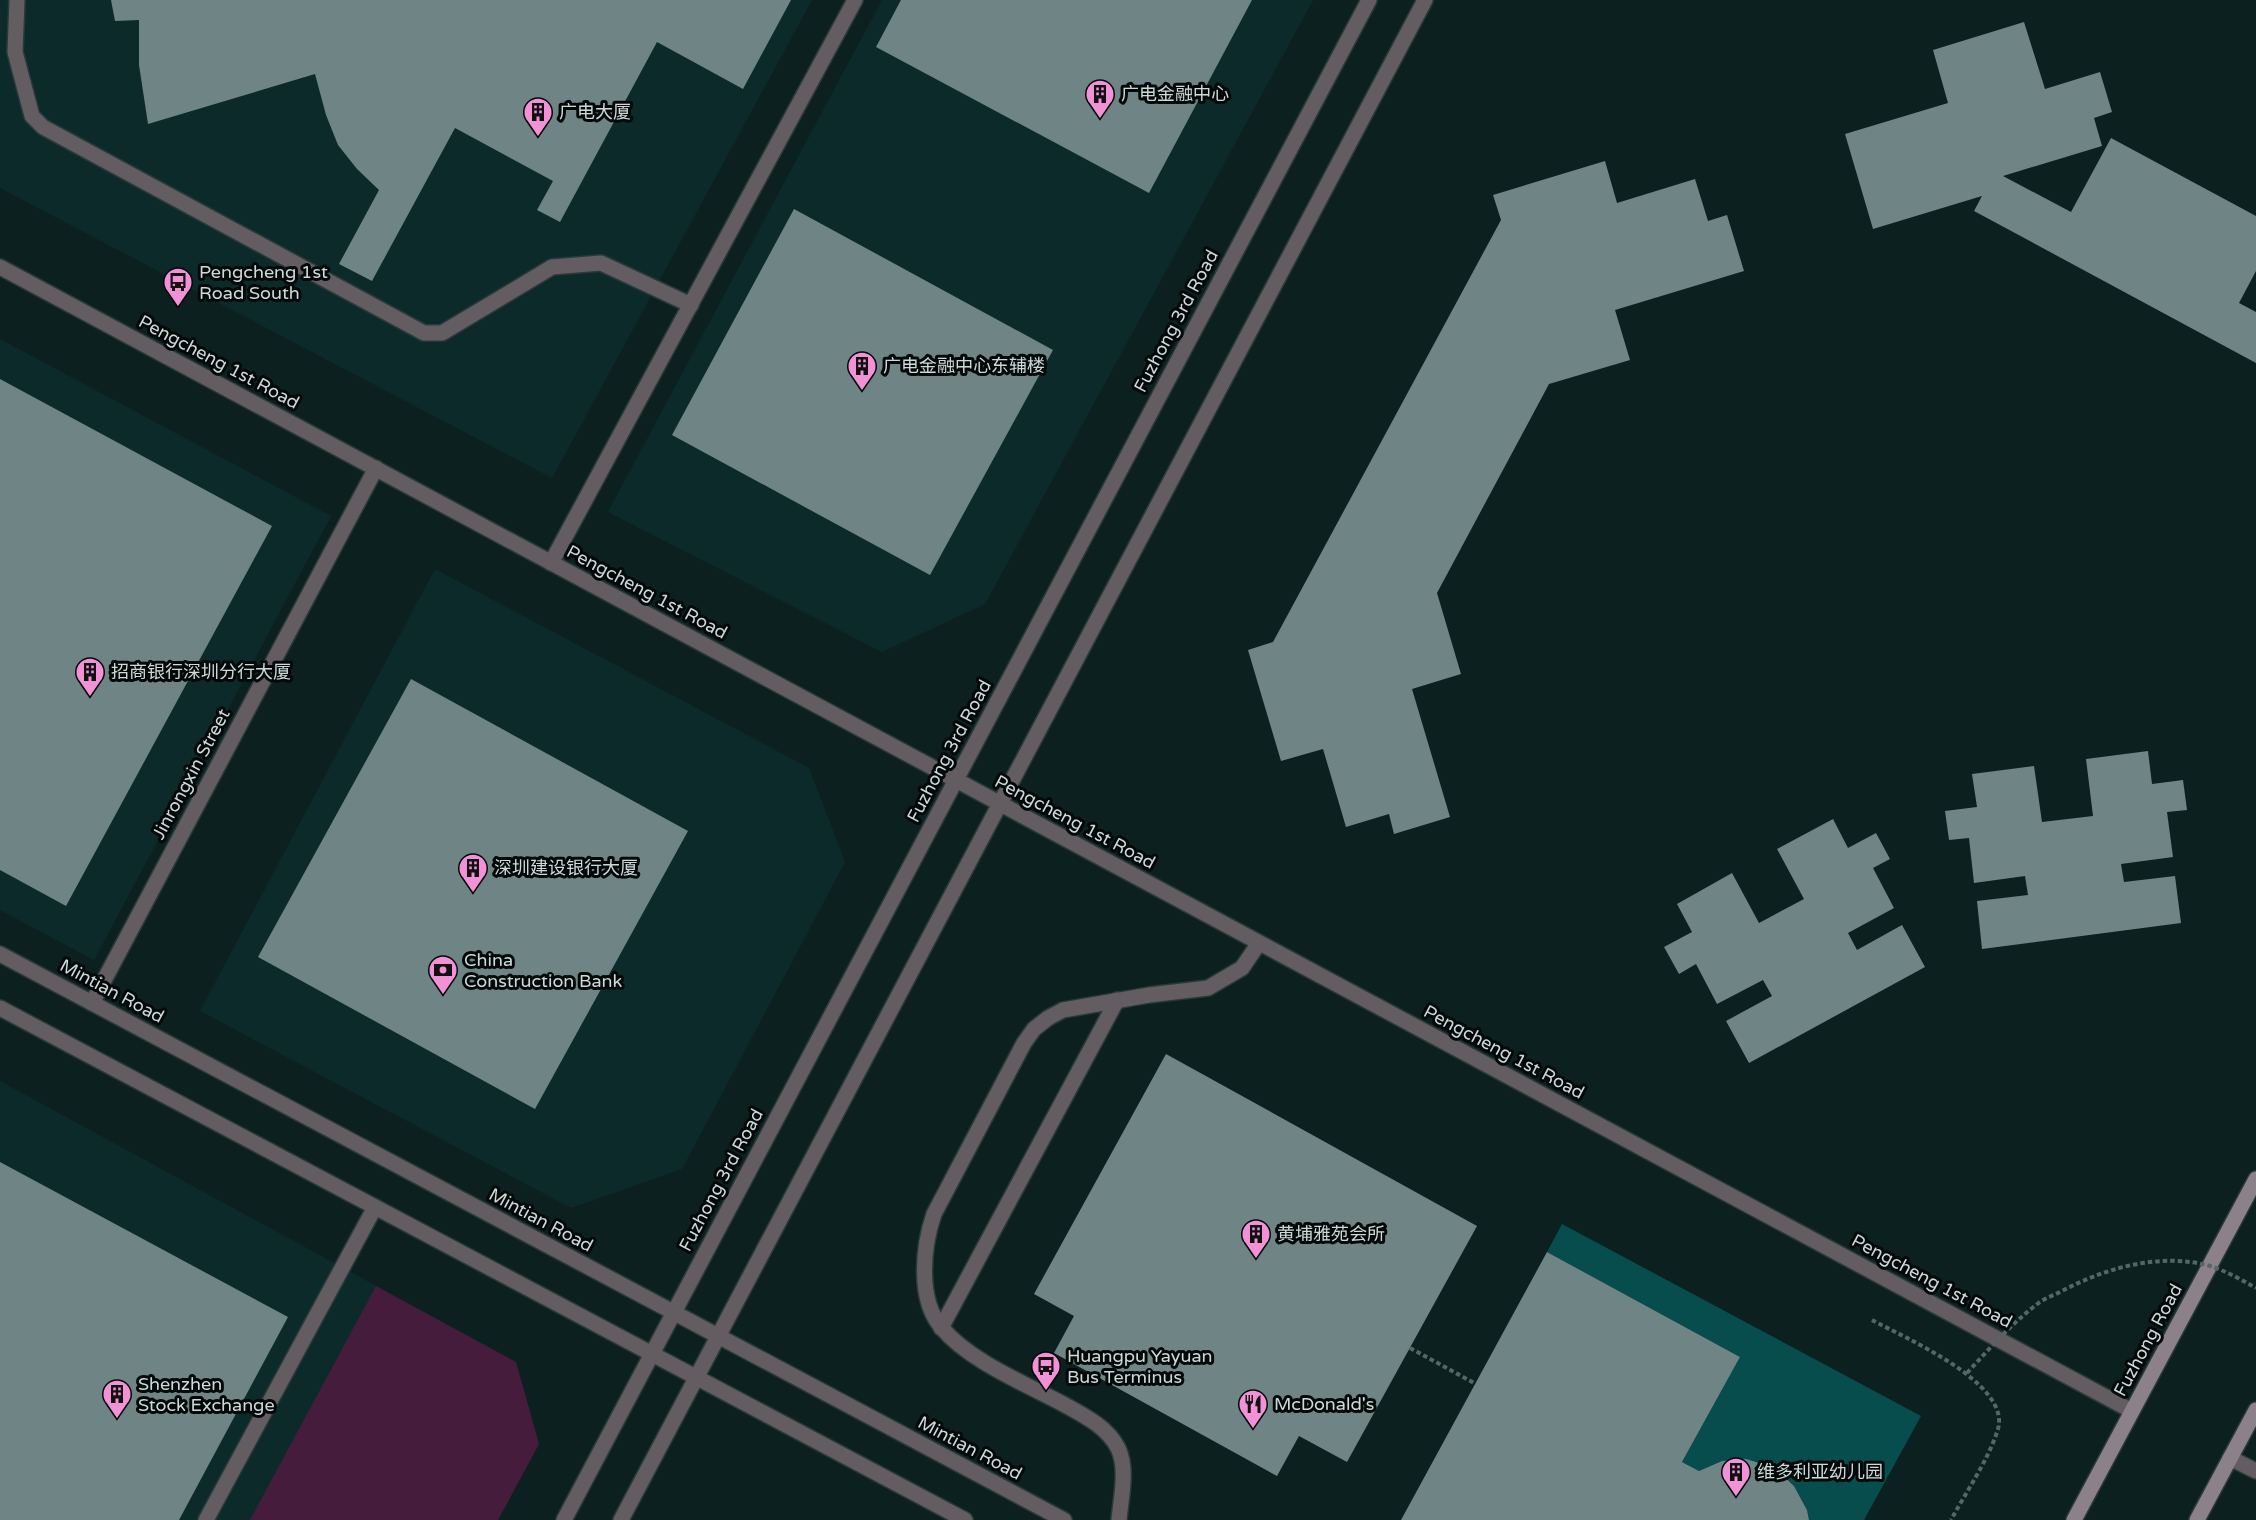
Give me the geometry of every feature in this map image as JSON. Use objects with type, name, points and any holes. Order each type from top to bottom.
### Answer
[{"type":"main road","name":"Fuzhong Road","points":[[2074,1520],[2256,1179]]},
{"type":"main road","points":[[2197,1520],[2256,1410]]},
{"type":"street","points":[[17,0],[15,52],[32,116],[44,127],[424,333],[442,333],[552,267],[601,263],[691,305]]},
{"type":"street","points":[[551,563],[855,0]]},
{"type":"street","name":"Fuzhong 3rd Road","points":[[564,1520],[1369,0]]},
{"type":"street","points":[[621,1520],[1425,0]]},
{"type":"street","name":"Pengcheng 1st Road","points":[[0,267],[2132,1411]]},
{"type":"street","name":"Jinrongxin Street","points":[[92,1003],[376,468]]},
{"type":"street","points":[[1119,1520],[1123,1464],[1118,1448],[1110,1436],[1089,1419],[969,1352],[941,1328],[932,1311],[927,1293],[925,1252],[928,1232],[934,1214],[1024,1043],[1035,1029],[1048,1018],[1063,1010],[1208,988],[1242,968],[1259,943]]},
{"type":"street","name":"Mintian Road","points":[[0,954],[1064,1520]]},
{"type":"street","points":[[941,1328],[1117,1000]]},
{"type":"street","points":[[0,1008],[966,1520]]},
{"type":"street","points":[[206,1520],[375,1207]]},
{"type":"street","points":[[2230,1458],[2256,1471]]},
{"type":"path","points":[[1967,1373],[2005,1332],[2037,1304],[2074,1284],[2109,1270],[2176,1260],[2211,1266],[2256,1288]]},
{"type":"path","points":[[1872,1320],[1967,1373],[1984,1388],[1997,1408],[1998,1428],[1985,1458],[1951,1520]]},
{"type":"path","points":[[1410,1348],[1476,1384]]},
{"type":"shaded area","points":[[0,0],[812,0],[552,478],[0,188]]},
{"type":"shaded area","points":[[882,0],[1313,0],[985,604],[882,652],[608,512]]},
{"type":"shaded area","name":"招商银行深圳分行大厦","points":[[0,339],[331,516],[94,960],[0,910]]},
{"type":"shaded area","points":[[435,569],[809,768],[845,862],[682,1169],[571,1208],[200,1011]]},
{"type":"shaded area","name":"Shenzhen Stock Exchange","points":[[0,1081],[516,1362],[539,1444],[498,1520],[0,1520]]},
{"type":"shaded area","points":[[376,1286],[516,1362],[539,1444],[498,1520],[250,1520]]},
{"type":"water","points":[[1562,1224],[1921,1416],[1864,1520],[1809,1520],[1807,1510],[1794,1486],[1775,1468],[1722,1461],[1699,1471],[1682,1462],[1740,1357],[1547,1252]]},
{"type":"building","name":"广电大厦","points":[[111,0],[791,0],[743,89],[657,42],[560,222],[537,210],[553,181],[455,128],[372,281],[339,264],[379,190],[357,169],[338,145],[326,115],[315,74],[148,124],[139,65],[139,20],[115,21]]},
{"type":"building","name":"广电金融中心","points":[[901,0],[1252,0],[1149,193],[876,47]]},
{"type":"building","points":[[2024,22],[2045,89],[2100,72],[2112,112],[2094,118],[2102,146],[2003,176],[2071,212],[2111,138],[2256,216],[2256,271],[2239,303],[2256,312],[2256,363],[1974,211],[1982,196],[1873,229],[1845,134],[1948,103],[1933,50]]},
{"type":"building","points":[[1605,161],[1617,203],[1695,179],[1708,221],[1727,215],[1744,271],[1615,310],[1630,360],[1549,384],[1437,593],[1461,674],[1412,689],[1450,817],[1394,834],[1389,814],[1346,827],[1323,749],[1281,761],[1248,650],[1273,642],[1501,220],[1493,195]]},
{"type":"building","name":"广电金融中心东辅楼","points":[[794,209],[1053,350],[930,575],[672,435]]},
{"type":"building","name":"招商银行深圳分行大厦","points":[[0,379],[272,526],[66,906],[0,870]]},
{"type":"building","name":"深圳建设银行大厦","points":[[411,679],[688,831],[535,1109],[258,957]]},
{"type":"building","points":[[2148,751],[2152,784],[2183,780],[2187,810],[2167,812],[2173,857],[2121,864],[2124,882],[2175,876],[2181,923],[1982,949],[1977,901],[2028,895],[2025,876],[1974,883],[1969,838],[1949,840],[1945,811],[1977,807],[1972,774],[2034,766],[2042,822],[2093,816],[2086,759]]},
{"type":"building","points":[[1833,819],[1848,848],[1876,833],[1890,859],[1873,868],[1894,908],[1848,933],[1857,950],[1902,925],[1925,967],[1749,1063],[1726,1021],[1772,996],[1763,980],[1717,1004],[1696,964],[1679,974],[1664,947],[1692,932],[1677,904],[1732,873],[1759,923],[1804,899],[1777,849]]},
{"type":"building","name":"黄埔雅苑会所","points":[[1166,1054],[1477,1226],[1347,1462],[1299,1436],[1277,1476],[1054,1353],[1074,1316],[1034,1294]]},
{"type":"building","name":"Shenzhen Stock Exchange","points":[[0,1162],[288,1317],[179,1520],[0,1520]]},
{"type":"building","points":[[1547,1252],[1740,1357],[1682,1462],[1699,1471],[1722,1461],[1746,1459],[1775,1468],[1794,1486],[1807,1510],[1809,1520],[1401,1520]]},
{"type":"place","name":"广电金融中心","points":[[1100,120]]},
{"type":"place","name":"广电大厦","points":[[538,138]]},
{"type":"place","name":"Pengcheng 1st Road South","points":[[178,308]]},
{"type":"place","name":"广电金融中心东辅楼","points":[[862,392]]},
{"type":"place","name":"招商银行深圳分行大厦","points":[[90,698]]},
{"type":"place","name":"深圳建设银行大厦","points":[[473,894]]},
{"type":"place","name":"China Construction Bank","points":[[443,996]]},
{"type":"place","name":"黄埔雅苑会所","points":[[1256,1260]]},
{"type":"place","name":"Huangpu Yayuan Bus Terminus","points":[[1046,1392]]},
{"type":"place","name":"Shenzhen Stock Exchange","points":[[117,1420]]},
{"type":"place","name":"McDonald's","points":[[1253,1430]]},
{"type":"place","name":"维多利亚幼儿园","points":[[1736,1498]]}]
